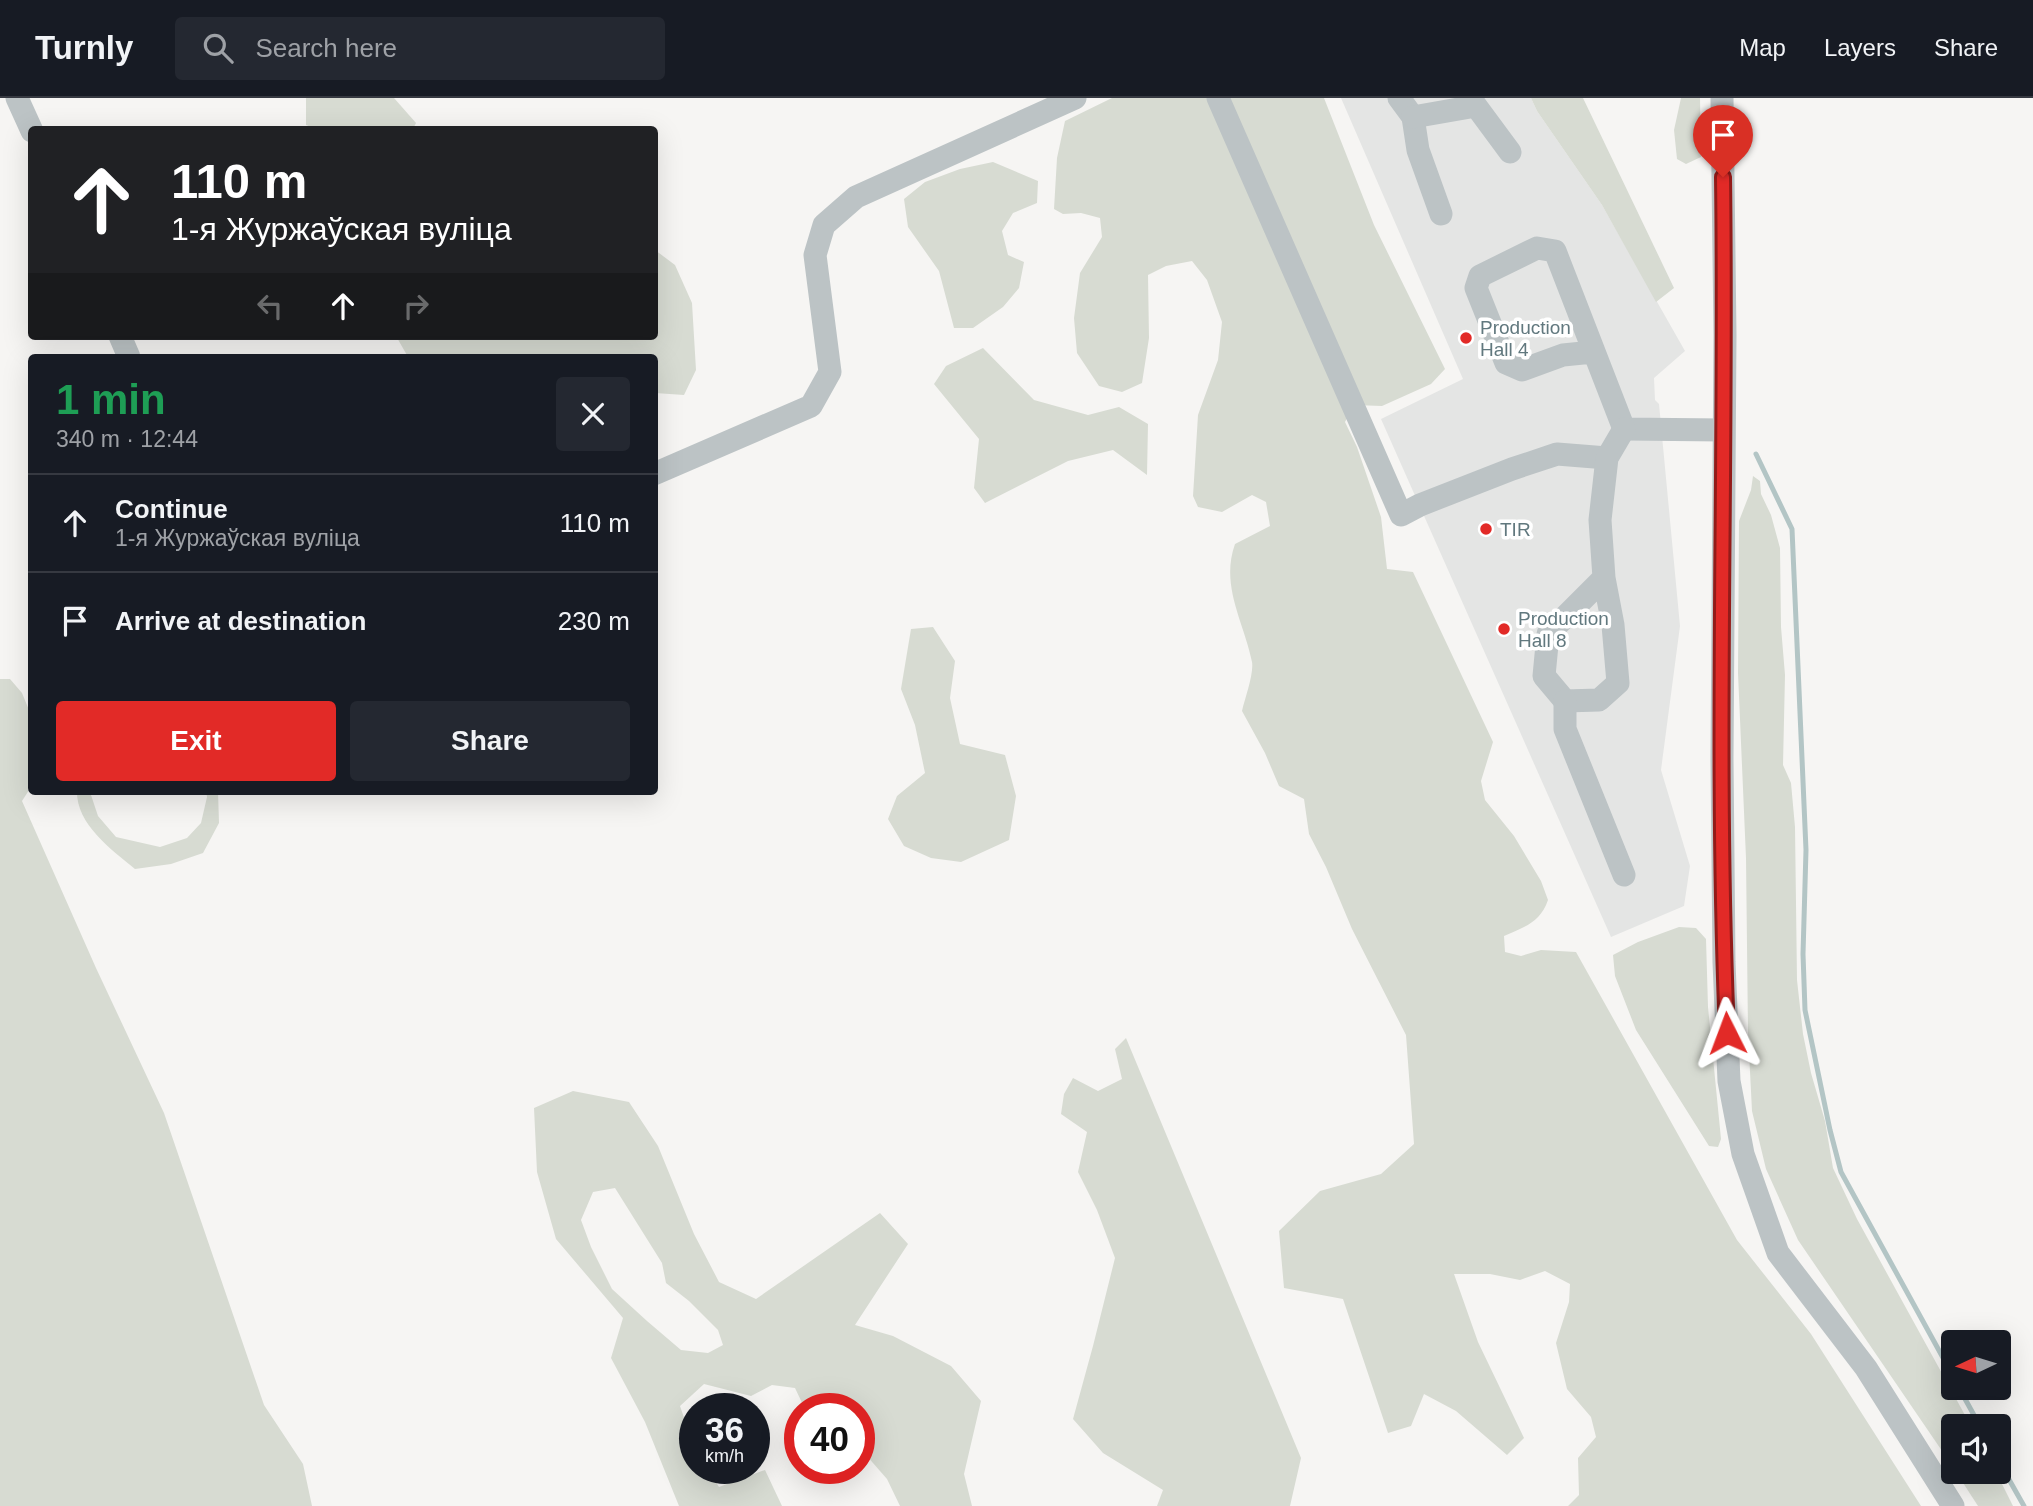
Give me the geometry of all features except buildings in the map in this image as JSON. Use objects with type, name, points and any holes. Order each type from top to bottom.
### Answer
[{"type":"street","points":[[17,98],[30,126]]},
{"type":"street","points":[[658,472],[811,406],[830,372],[815,255],[824,225],[856,197],[1074,98]]},
{"type":"street","points":[[1218,98],[1401,515],[1489,478],[1558,454],[1607,458]]},
{"type":"street","points":[[1399,98],[1413,117],[1418,149],[1441,215]]},
{"type":"street","points":[[1722,98],[1725,335],[1721,758],[1724,962],[1730,1081],[1743,1154],[1778,1253],[1866,1368],[1953,1506]]},
{"type":"street","points":[[1413,117],[1476,106],[1510,152]]},
{"type":"street","points":[[1593,352],[1563,355],[1522,370],[1506,363],[1476,288],[1480,276],[1537,248],[1555,251],[1624,429]]},
{"type":"street","points":[[1564,701],[1599,700],[1618,683],[1614,625],[1604,578],[1600,520],[1607,458],[1624,429]]},
{"type":"street","points":[[1624,429],[1723,430]]},
{"type":"street","points":[[1604,578],[1548,634],[1544,676],[1564,701],[1564,729],[1624,875]]},
{"type":"shaded area","points":[[306,98],[394,98],[416,123],[414,126],[306,125]]},
{"type":"shaded area","points":[[1112,98],[1324,98],[1374,225],[1445,369],[1431,384],[1382,406],[1354,405],[1345,422],[1357,447],[1381,517],[1387,569],[1413,572],[1493,742],[1481,781],[1485,800],[1514,836],[1541,881],[1548,900],[1536,919],[1504,936],[1505,952],[1521,956],[1541,950],[1576,952],[1737,1240],[1811,1334],[1921,1506],[1568,1506],[1579,1495],[1578,1458],[1596,1437],[1591,1417],[1567,1389],[1556,1343],[1569,1302],[1570,1284],[1545,1271],[1520,1280],[1490,1274],[1454,1274],[1478,1342],[1524,1438],[1507,1455],[1456,1411],[1424,1394],[1411,1426],[1388,1433],[1343,1299],[1284,1288],[1279,1231],[1320,1191],[1381,1174],[1414,1144],[1406,1035],[1352,929],[1309,834],[1304,799],[1279,786],[1242,711],[1251,679],[1252,662],[1235,604],[1230,575],[1231,559],[1235,544],[1270,526],[1266,502],[1252,495],[1222,512],[1198,507],[1193,496],[1198,415],[1218,360],[1222,322],[1207,280],[1192,261],[1166,266],[1148,275],[1149,338],[1142,383],[1122,392],[1099,386],[1077,353],[1074,318],[1080,273],[1102,237],[1100,218],[1081,213],[1063,214],[1054,209],[1057,158],[1065,121]]},
{"type":"shaded area","points":[[1341,98],[1531,98],[1537,111],[1602,205],[1685,351],[1654,378],[1655,400],[1659,404],[1680,626],[1661,770],[1690,866],[1684,906],[1611,937],[1381,419],[1463,379]]},
{"type":"shaded area","points":[[1531,98],[1583,98],[1674,288],[1656,302],[1602,205],[1537,111]]},
{"type":"shaded area","points":[[1681,98],[1700,98],[1701,157],[1686,164],[1677,159],[1674,130]]},
{"type":"shaded area","points":[[993,162],[1038,181],[1037,203],[1013,213],[1002,231],[1008,255],[1024,262],[1019,288],[1003,307],[973,328],[954,328],[939,271],[908,227],[904,199],[925,182],[960,169]]},
{"type":"shaded area","points":[[658,252],[675,265],[692,303],[696,370],[684,395],[658,393],[658,354],[406,354],[398,340],[658,340]]},
{"type":"shaded area","points":[[983,348],[1034,400],[1088,415],[1119,407],[1148,424],[1147,475],[1113,450],[1068,461],[985,503],[974,488],[979,439],[934,384],[946,366]]},
{"type":"shaded area","points":[[1753,476],[1760,481],[1761,494],[1771,515],[1780,548],[1781,627],[1785,675],[1783,765],[1791,783],[1795,827],[1797,980],[1803,1034],[1825,1121],[1833,1168],[1857,1219],[1941,1372],[1941,1400],[1957,1400],[1964,1414],[1941,1414],[1941,1449],[1798,1240],[1766,1169],[1752,1111],[1738,673],[1739,521],[1751,490]]},
{"type":"shaded area","points":[[933,627],[955,661],[950,698],[960,744],[1005,755],[1016,796],[1009,840],[961,862],[931,858],[904,846],[888,819],[897,796],[925,773],[915,725],[901,689],[911,629]]},
{"type":"shaded area","points":[[0,679],[10,679],[22,693],[28,708],[28,792],[22,801],[164,1113],[264,1405],[303,1464],[312,1506],[0,1506]]},
{"type":"shaded area","points":[[77,795],[91,795],[98,816],[116,837],[160,847],[187,838],[201,823],[207,795],[218,795],[219,823],[203,853],[171,864],[135,869],[97,835],[82,814]]},
{"type":"shaded area","points":[[1679,927],[1696,928],[1706,939],[1708,1007],[1721,1139],[1718,1147],[1709,1146],[1636,1030],[1615,976],[1613,955],[1638,942]]},
{"type":"shaded area","points":[[1126,1038],[1301,1458],[1290,1506],[1157,1506],[1163,1490],[1103,1453],[1073,1419],[1115,1258],[1097,1210],[1078,1172],[1087,1132],[1061,1114],[1064,1094],[1073,1078],[1098,1091],[1122,1079],[1115,1049]]},
{"type":"shaded area","points":[[573,1091],[629,1102],[658,1146],[694,1234],[719,1282],[756,1299],[880,1213],[908,1244],[855,1325],[893,1336],[951,1366],[981,1401],[964,1474],[972,1506],[900,1506],[887,1479],[875,1465],[875,1393],[797,1393],[795,1388],[772,1385],[757,1393],[739,1393],[704,1384],[694,1393],[679,1393],[679,1484],[717,1484],[719,1487],[727,1484],[770,1484],[770,1481],[782,1506],[679,1506],[645,1422],[611,1358],[623,1318],[556,1239],[537,1172],[534,1108]],"holes":[[[615,1188],[662,1263],[666,1283],[718,1330],[723,1345],[708,1353],[681,1350],[612,1289],[581,1220],[593,1192]]]},
{"type":"shaded area","points":[[1964,1484],[2002,1484],[2013,1506],[1978,1506]]},
{"type":"waterway","points":[[1756,454],[1792,529],[1806,850],[1803,954],[1805,1010],[1841,1172],[1941,1354]]},
{"type":"waterway","points":[[1966,1400],[1973,1414]]},
{"type":"waterway","points":[[2011,1483],[2024,1506]]},
{"type":"place","name":"Production Hall 4","points":[[1466,338]]},
{"type":"place","name":"TIR","points":[[1486,529]]},
{"type":"place","name":"Production Hall 8","points":[[1504,629]]},
{"type":"route","points":[[1723,177],[1725,335],[1721,758],[1727,1033]]}]
